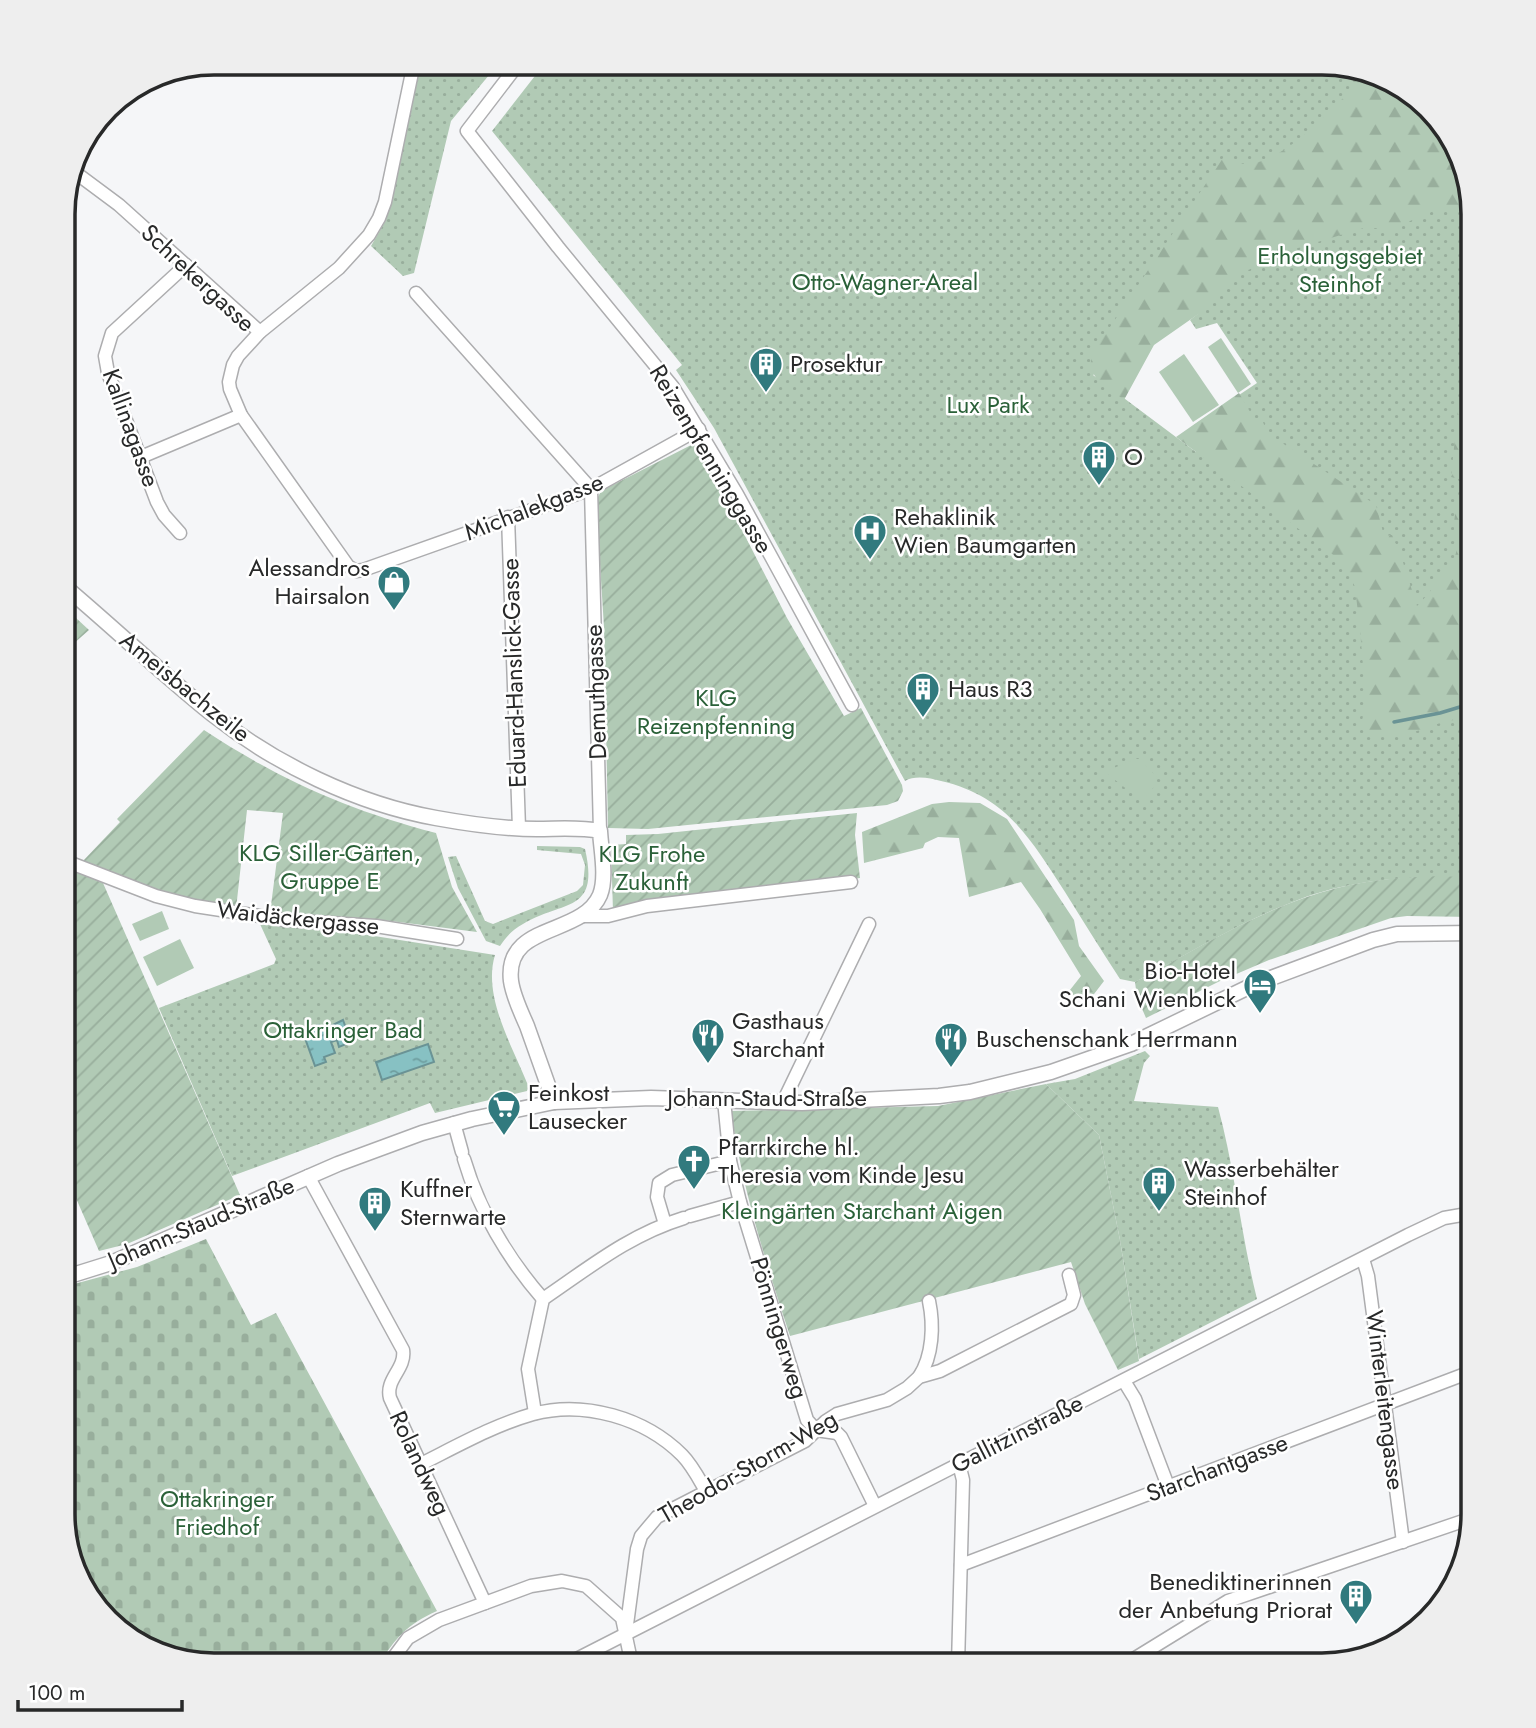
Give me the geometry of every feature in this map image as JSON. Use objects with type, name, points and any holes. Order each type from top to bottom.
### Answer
[{"type":"street","points":[[260,332],[338,268],[369,235],[385,202],[411,75]]},
{"type":"street","name":"Reizenpfenninggasse","points":[[510,75],[467,131],[673,387],[737,494],[852,705]]},
{"type":"street","name":"Schrekergasse","points":[[81,176],[119,205],[260,332],[238,356],[230,374],[230,389],[241,415],[348,566],[356,571],[363,570]]},
{"type":"street","name":"Kallinagasse","points":[[180,533],[164,515],[157,502],[108,373],[106,348],[112,333],[186,265]]},
{"type":"street","points":[[416,293],[591,489]]},
{"type":"street","points":[[141,457],[241,415]]},
{"type":"street","name":"Michalekgasse","points":[[363,570],[591,489],[699,429]]},
{"type":"street","name":"Demuthgasse","points":[[583,916],[594,905],[603,886],[591,489]]},
{"type":"street","name":"Eduard-Hanslick-Gasse","points":[[508,517],[519,828]]},
{"type":"street","name":"Ameisbachzeile","points":[[76,596],[213,715],[256,745],[299,769],[380,803],[435,818],[519,828],[585,828],[600,831]]},
{"type":"street","name":"Waidäckergasse","points":[[75,865],[156,896],[195,906],[285,920],[376,926],[457,939]]},
{"type":"street","points":[[554,1102],[514,993],[511,969],[514,959],[528,940],[583,916],[608,916],[647,906],[851,882]]},
{"type":"street","points":[[783,1102],[869,924]]},
{"type":"street","name":"Johann-Staud-Straße","points":[[75,1274],[111,1263],[368,1152],[454,1123],[554,1102],[651,1098],[783,1102],[939,1096],[1009,1083],[1071,1066],[1131,1044],[1255,984],[1373,940],[1397,934],[1461,933]]},
{"type":"street","name":"Pönningerweg","points":[[724,1100],[730,1161],[740,1202],[807,1420],[816,1430]]},
{"type":"street","points":[[454,1123],[469,1177],[488,1218],[507,1251],[543,1299]]},
{"type":"street","points":[[665,1224],[657,1197],[659,1184],[672,1175],[730,1161]]},
{"type":"street","name":"Rolandweg","points":[[308,1177],[402,1350],[404,1360],[390,1383],[389,1395],[485,1603]]},
{"type":"street","points":[[535,1413],[528,1369],[543,1299],[621,1245],[665,1224],[740,1202]]},
{"type":"street","name":"Gallitzinstraße","points":[[587,1653],[1444,1218],[1461,1215]]},
{"type":"street","name":"Winterleitengasse","points":[[1363,1259],[1368,1276],[1386,1403],[1403,1542]]},
{"type":"street","name":"Theodor-Storm-Weg","points":[[626,1632],[637,1549],[641,1536],[657,1517],[805,1441],[837,1414],[896,1395],[919,1377],[940,1371],[1071,1304],[1074,1295],[1069,1275]]},
{"type":"street","points":[[919,1377],[924,1369],[930,1344],[929,1301]]},
{"type":"street","name":"Starchantgasse","points":[[961,1565],[1461,1375]]},
{"type":"street","points":[[1124,1381],[1135,1399],[1168,1486]]},
{"type":"street","points":[[421,1464],[486,1432],[535,1413],[589,1411],[641,1426],[681,1454],[706,1491]]},
{"type":"street","points":[[816,1430],[837,1433],[841,1437],[875,1506]]},
{"type":"street","points":[[958,1653],[963,1480],[959,1464]]},
{"type":"street","points":[[1144,1653],[1228,1601],[1461,1522]]},
{"type":"street","points":[[397,1653],[408,1638],[439,1620],[547,1583],[575,1582],[586,1587],[622,1618],[630,1653]]},
{"type":"green space","points":[[416,75],[489,75],[451,121],[414,273],[403,276],[371,246],[386,220]]},
{"type":"green space","name":"Otto-Wagner-Areal","points":[[535,75],[1340,76],[1375,86],[1407,104],[1432,129],[1442,145],[1453,169],[1460,196],[1461,878],[1384,880],[1319,893],[1256,918],[1135,982],[1120,979],[1041,855],[1000,809],[983,797],[941,781],[918,778],[905,781],[714,428],[676,370],[682,365],[492,131]],"holes":[[[1199,313],[1190,320],[1196,329],[1217,323],[1257,383],[1194,425],[1196,452],[1093,375]]]},
{"type":"green space","points":[[1359,80],[1391,94],[1420,116],[1432,129],[1450,161],[1456,178],[1461,209],[1431,212],[1389,230],[1367,227],[1298,248],[1237,275],[1214,295],[1207,308],[1154,345],[1124,400],[1098,381],[1090,368],[1092,354],[1225,155],[1244,164],[1259,162],[1276,155],[1311,129]]},
{"type":"green space","points":[[1221,338],[1251,384],[1238,393],[1208,347]]},
{"type":"green space","points":[[1184,354],[1219,405],[1193,422],[1159,372]]},
{"type":"green space","points":[[1239,393],[1256,422],[1263,422],[1267,433],[1376,505],[1384,536],[1392,535],[1417,606],[1439,580],[1456,553],[1456,511],[1461,488],[1461,719],[1446,721],[1411,733],[1378,737],[1362,721],[1366,701],[1360,630],[1355,587],[1344,563],[1176,437]]},
{"type":"green space","points":[[1461,396],[1461,482],[1451,477]]},
{"type":"green space","name":"KLG Reizenpfenning","points":[[697,442],[787,618],[844,716],[861,708],[902,785],[903,791],[898,801],[887,805],[648,829],[608,828],[604,627],[596,501],[601,491]]},
{"type":"green space","points":[[76,618],[89,630],[76,642]]},
{"type":"green space","name":"KLG Siller-Gärten, Gruppe E","points":[[204,730],[260,764],[316,792],[373,814],[436,833],[452,887],[477,932],[391,921],[270,913],[283,813],[247,810],[236,909],[166,895],[82,862],[120,822],[117,819]]},
{"type":"green space","points":[[1140,759],[1157,777],[1154,787],[1142,801],[1106,773]]},
{"type":"green space","points":[[980,803],[1007,819],[1074,920],[1079,946],[1104,981],[1091,998],[1066,995],[1081,976],[1021,882],[969,897],[959,838],[938,837],[925,843],[923,848],[864,863],[862,832],[932,804]]},
{"type":"green space","name":"KLG Frohe Zukunft","points":[[857,813],[855,835],[860,878],[742,890],[613,912],[611,845],[626,844],[626,835]]},
{"type":"green space","points":[[537,846],[585,849],[588,870],[583,895],[575,902],[519,926],[500,946],[486,941],[458,888],[448,857],[456,856],[485,921],[493,924],[577,891],[583,885],[585,865],[581,854],[537,850]]},
{"type":"green space","points":[[75,871],[103,883],[240,1195],[127,1244],[99,1251],[75,1196]]},
{"type":"green space","points":[[1461,877],[1461,917],[1391,918],[1269,960],[1146,1018],[1137,997],[1135,982],[1284,905],[1350,885],[1390,879]]},
{"type":"green space","points":[[162,911],[169,929],[140,941],[132,924]]},
{"type":"green space","name":"Ottakringer Bad","points":[[260,924],[368,935],[495,955],[492,971],[496,1005],[529,1088],[527,1091],[435,1113],[430,1103],[232,1176],[159,1008],[274,964],[276,959]]},
{"type":"green space","points":[[180,939],[194,968],[157,986],[143,957]]},
{"type":"green space","points":[[1145,1051],[1150,1056],[1144,1063],[1134,1101],[1218,1107],[1257,1299],[1139,1359],[1120,1240],[1099,1135],[1046,1084],[1075,1079]]},
{"type":"green space","name":"Kleingärten Starchant Aigen","points":[[1046,1084],[1099,1135],[1120,1240],[1139,1361],[1118,1370],[1085,1304],[1071,1262],[790,1336],[748,1197],[731,1111],[938,1106]]},
{"type":"green space","name":"Ottakringer Friedhof","points":[[206,1239],[251,1325],[276,1313],[437,1611],[403,1633],[386,1653],[196,1652],[161,1642],[137,1629],[104,1599],[83,1559],[76,1532],[75,1284],[137,1267]]},
{"type":"water","points":[[343,1020],[351,1042],[339,1047],[337,1040],[331,1042],[335,1053],[324,1057],[326,1062],[315,1066],[302,1030],[319,1025],[321,1031]]},
{"type":"water","points":[[428,1044],[434,1062],[382,1080],[376,1062]]},
{"type":"waterway","points":[[1394,722],[1461,707]]},
{"type":"place","name":"Prosektur","points":[[766,394]]},
{"type":"place","name":"O","points":[[1099,487]]},
{"type":"place","name":"Rehaklinik Wien Baumgarten","points":[[870,561]]},
{"type":"place","name":"Alessandros Hairsalon","points":[[394,612]]},
{"type":"place","name":"Haus R3","points":[[923,719]]},
{"type":"place","name":"Bio-Hotel Schani Wienblick","points":[[1260,1015]]},
{"type":"place","name":"Gasthaus Starchant","points":[[708,1065]]},
{"type":"place","name":"Buschenschank Herrmann","points":[[951,1069]]},
{"type":"place","name":"Feinkost Lausecker","points":[[504,1137]]},
{"type":"place","name":"Pfarrkirche hl. Theresia vom Kinde Jesu","points":[[694,1191]]},
{"type":"place","name":"Wasserbehälter Steinhof","points":[[1159,1213]]},
{"type":"place","name":"Kuffner Sternwarte","points":[[375,1233]]},
{"type":"place","name":"Benediktinerinnen der Anbetung Priorat","points":[[1356,1626]]},
{"type":"park label","name":"Erholungsgebiet Steinhof","points":[[1340,270]]},
{"type":"park label","name":"Lux Park","points":[[988,405]]}]
